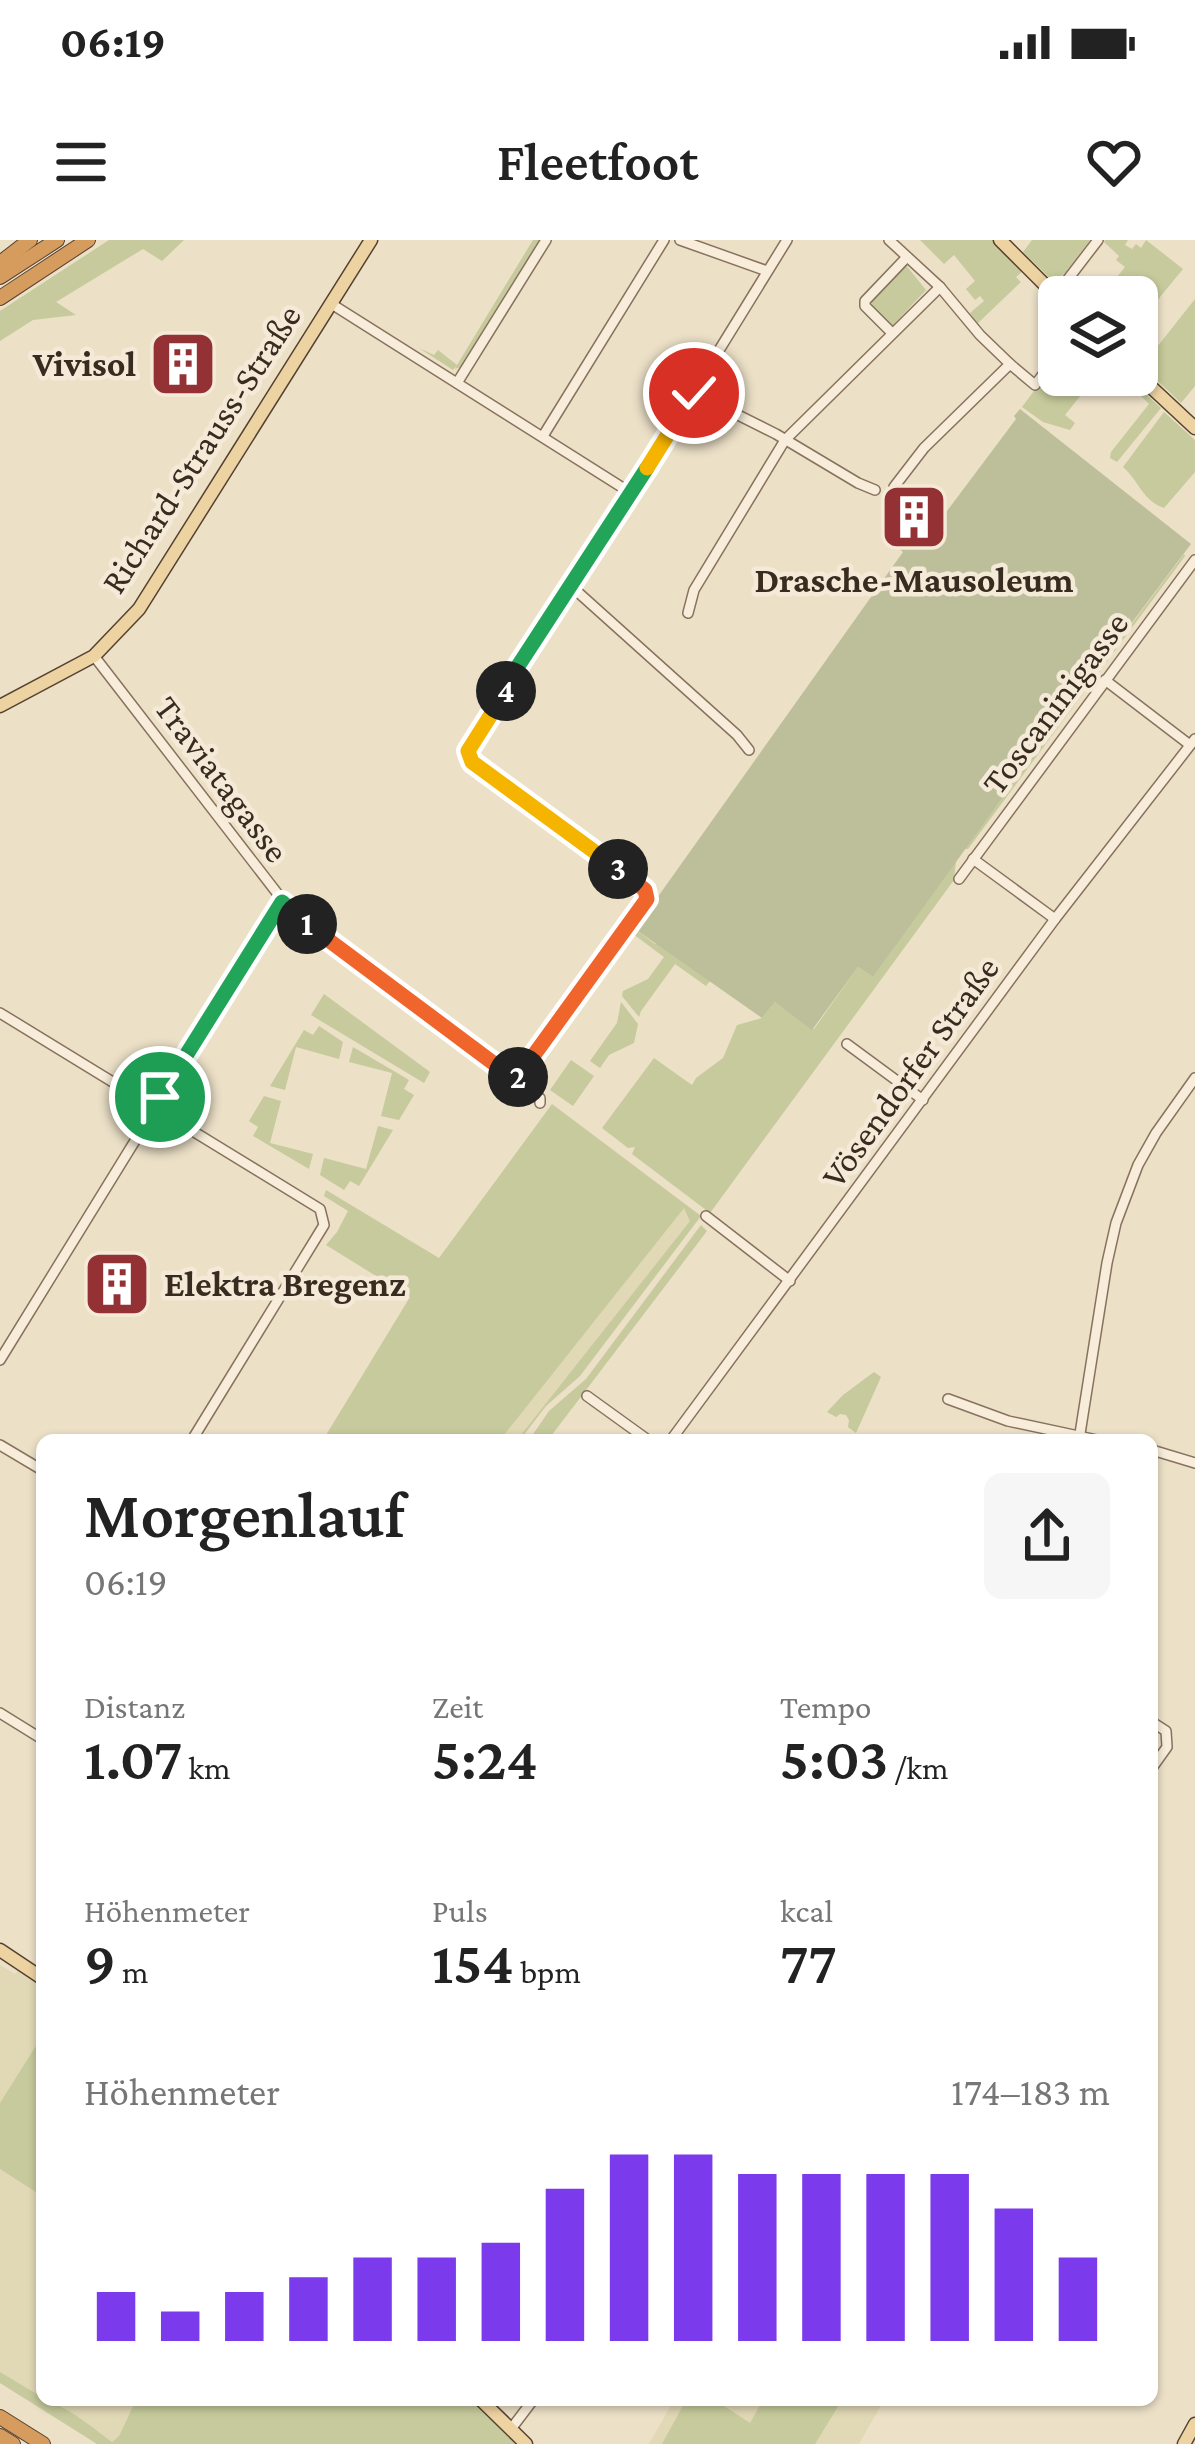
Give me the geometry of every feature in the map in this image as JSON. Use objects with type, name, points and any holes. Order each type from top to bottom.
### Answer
[{"type":"highway","points":[[0,263],[30,240]]},
{"type":"highway","points":[[0,277],[57,240]]},
{"type":"highway","points":[[0,298],[88,240]]},
{"type":"highway","points":[[0,2417],[43,2444]]},
{"type":"highway","points":[[0,2436],[13,2444]]},
{"type":"main road","name":"Richard-Strauss-Straße","points":[[0,706],[94,656],[139,609],[371,240]]},
{"type":"main road","points":[[1000,240],[1038,278]]},
{"type":"main road","points":[[1158,394],[1195,428]]},
{"type":"main road","points":[[0,1950],[36,1974]]},
{"type":"main road","points":[[487,2406],[526,2444]]},
{"type":"street","points":[[457,382],[545,240]]},
{"type":"street","points":[[543,436],[664,240]]},
{"type":"street","points":[[680,240],[767,271]]},
{"type":"street","points":[[516,1080],[648,894],[472,762],[468,754],[509,680],[787,240]]},
{"type":"street","points":[[890,240],[1010,364],[1035,385],[1038,381]]},
{"type":"street","points":[[1072,276],[1098,240]]},
{"type":"street","points":[[892,333],[865,301],[907,257]]},
{"type":"street","points":[[688,613],[694,590],[785,440],[940,287]]},
{"type":"street","points":[[330,303],[631,493]]},
{"type":"street","points":[[894,487],[924,448],[1010,364]]},
{"type":"street","points":[[694,393],[875,490]]},
{"type":"street","name":"Toscaninigasse","points":[[959,879],[1195,560]]},
{"type":"street","points":[[571,586],[749,750]]},
{"type":"street","name":"Traviatagasse","points":[[94,656],[294,915],[540,1098],[540,1103]]},
{"type":"street","points":[[1105,680],[1192,742]]},
{"type":"street","name":"Vösendorfer Straße","points":[[675,1434],[1054,919],[1192,742]]},
{"type":"street","points":[[974,859],[1054,919]]},
{"type":"street","points":[[0,1360],[282,902]]},
{"type":"street","points":[[0,1013],[320,1209],[324,1225],[196,1434]]},
{"type":"street","points":[[847,1044],[923,1100]]},
{"type":"street","points":[[1080,1434],[1117,1222],[1138,1166],[1195,1078]]},
{"type":"street","points":[[706,1216],[790,1281]]},
{"type":"street","points":[[587,1396],[640,1434]]},
{"type":"street","points":[[948,1400],[1063,1434]]},
{"type":"street","points":[[0,1445],[36,1466]]},
{"type":"street","points":[[1158,1452],[1195,1463]]},
{"type":"street","points":[[0,1712],[36,1735]]},
{"type":"street","points":[[1158,1726],[1166,1732],[1166,1747],[1158,1759]]},
{"type":"street","points":[[511,2429],[528,2406]]},
{"type":"shaded area","points":[[683,1207],[691,1220],[522,1434],[505,1434]]},
{"type":"shaded area","points":[[0,1965],[36,1982],[36,2046],[0,2103]]},
{"type":"shaded area","points":[[0,2169],[36,2192],[36,2393],[0,2372]]},
{"type":"shaded area","points":[[57,2406],[133,2406],[112,2442]]},
{"type":"shaded area","points":[[671,2406],[881,2406],[859,2444],[649,2444]]},
{"type":"green space","points":[[109,240],[184,240],[162,261],[143,249],[56,302],[76,315],[33,320],[0,341],[0,311]]},
{"type":"green space","points":[[533,240],[540,240],[461,367],[453,370],[419,348],[434,355],[438,350],[457,365]]},
{"type":"green space","points":[[920,240],[993,240],[1024,270],[1016,277],[1021,282],[977,324],[970,313],[984,301],[980,296],[975,300],[966,289],[975,281],[954,255],[944,264]]},
{"type":"green space","points":[[1032,240],[1090,240],[1061,276],[1048,276],[1023,252]]},
{"type":"green space","points":[[1128,240],[1125,245],[1132,249],[1136,244],[1141,248],[1146,240],[1183,269],[1158,299],[1158,276],[1118,276],[1125,267],[1104,242]]},
{"type":"green space","points":[[905,264],[926,290],[892,326],[870,299]]},
{"type":"green space","points":[[1195,299],[1195,386],[1181,403],[1158,381],[1158,346]]},
{"type":"green space","points":[[1038,385],[1038,396],[1080,396],[1065,415],[1075,423],[1070,430],[1043,422],[1022,407]]},
{"type":"green space","points":[[1141,396],[1161,408],[1117,462],[1110,458],[1111,452],[1149,404]]},
{"type":"green space","points":[[1020,409],[1191,544],[873,977],[858,967],[812,1030],[775,1002],[762,1018],[635,929],[903,552],[895,545],[905,522],[921,503],[944,515]]},
{"type":"green space","points":[[1164,412],[1195,440],[1195,472],[1164,508],[1151,501],[1123,467]]},
{"type":"green space","points":[[1184,554],[968,849],[964,849]]},
{"type":"green space","points":[[956,860],[954,880],[710,1213],[632,1154],[635,1147],[628,1148],[602,1128],[654,1058],[692,1085],[723,1058],[737,1025],[762,1018],[775,1002],[814,1029],[858,967],[873,977]]},
{"type":"green space","points":[[635,929],[710,981],[706,986],[675,964],[639,1017],[623,991],[648,979],[664,957],[633,934]]},
{"type":"green space","points":[[324,994],[430,1072],[424,1083],[311,1015]]},
{"type":"green space","points":[[621,1002],[638,1024],[634,1043],[609,1055],[600,1068],[590,1061],[617,1023]]},
{"type":"green space","points":[[319,1026],[343,1042],[339,1059],[296,1047],[285,1090],[270,1086],[304,1030],[313,1035]]},
{"type":"green space","points":[[353,1047],[409,1080],[404,1089],[414,1095],[399,1120],[381,1116],[392,1073],[349,1062]]},
{"type":"green space","points":[[571,1060],[594,1076],[573,1106],[550,1090]]},
{"type":"green space","points":[[264,1096],[281,1101],[270,1143],[313,1154],[309,1169],[253,1136],[258,1127],[249,1121]]},
{"type":"green space","points":[[552,1104],[701,1216],[580,1376],[546,1406],[525,1434],[522,1434],[690,1221],[684,1208],[505,1434],[327,1434],[410,1297],[326,1245],[348,1211],[324,1196],[326,1190],[439,1258]]},
{"type":"green space","points":[[378,1126],[393,1130],[359,1186],[350,1181],[344,1190],[320,1175],[324,1158],[366,1169]]},
{"type":"green space","points":[[701,1225],[707,1231],[553,1434],[533,1434],[549,1411],[586,1379]]},
{"type":"green space","points":[[874,1372],[881,1377],[856,1433],[848,1427],[846,1415],[827,1412]]},
{"type":"green space","points":[[36,2046],[36,2192],[0,2169],[0,2103]]},
{"type":"green space","points":[[0,2372],[36,2393],[36,2406],[0,2383]]},
{"type":"green space","points":[[37,2406],[57,2406],[70,2412],[112,2442],[133,2406],[478,2406],[515,2444],[97,2444]]},
{"type":"green space","points":[[683,2406],[724,2406],[750,2423],[760,2406],[838,2406],[815,2444],[662,2444]]},
{"type":"place","name":"Vivisol","points":[[183,364]]},
{"type":"place","name":"Drasche-Mausoleum","points":[[914,517]]},
{"type":"place","name":"Elektra Bregenz","points":[[117,1284]]},
{"type":"route","points":[[160,1097],[282,902],[516,1080],[648,894],[472,762],[468,751],[564,592],[694,393]]}]
